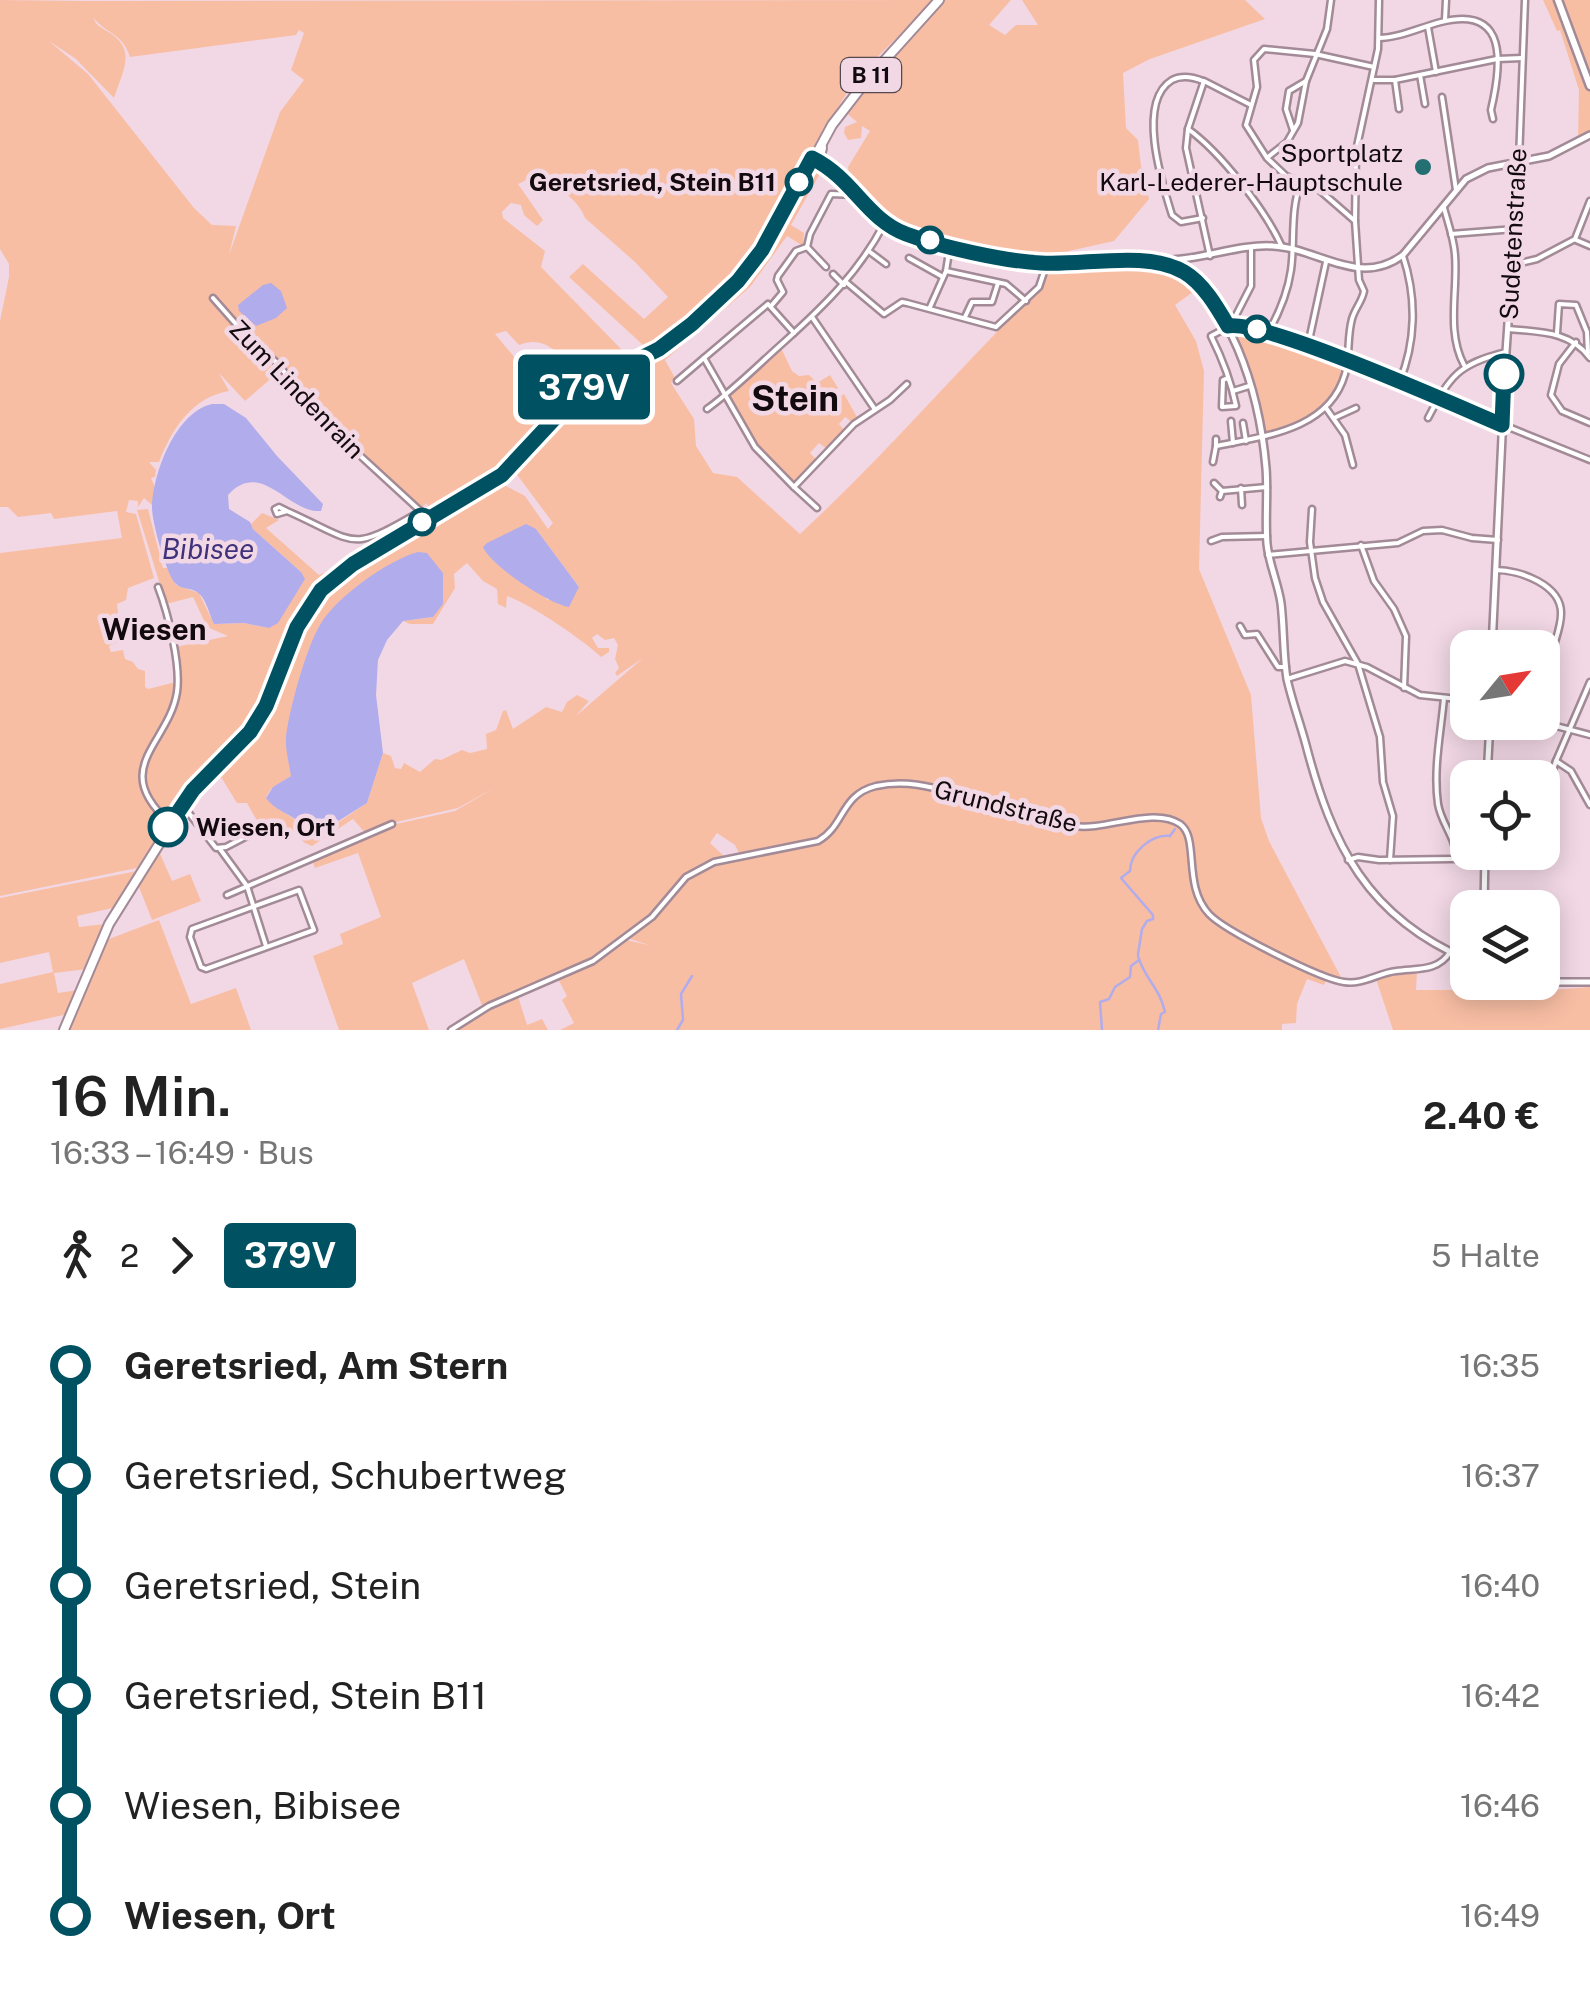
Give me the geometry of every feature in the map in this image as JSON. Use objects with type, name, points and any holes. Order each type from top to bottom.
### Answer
[{"type":"main road","name":"B 11","points":[[64,1030],[109,924],[193,790],[250,732],[266,706],[297,627],[312,601],[336,576],[425,515],[511,468],[585,386],[659,349],[692,324],[749,267],[775,231],[829,130],[866,80],[939,0]]},
{"type":"main road","points":[[1558,0],[1590,86]]},
{"type":"main road","points":[[829,130],[820,156],[830,169]]},
{"type":"main road","points":[[812,158],[830,169]]},
{"type":"main road","points":[[804,174],[818,166],[830,169]]},
{"type":"street","points":[[1267,158],[1293,133],[1314,54],[1327,29],[1331,0]]},
{"type":"street","points":[[1216,446],[1294,428],[1336,397],[1348,363],[1351,322],[1364,291],[1358,268],[1355,221],[1356,151],[1379,38],[1379,0]]},
{"type":"street","points":[[1445,21],[1446,0]]},
{"type":"street","name":"Sudetenstraße","points":[[1493,630],[1524,0]]},
{"type":"street","points":[[1379,38],[1445,21],[1472,18],[1485,23],[1494,34],[1496,60],[1490,110],[1493,120]]},
{"type":"street","points":[[1427,26],[1436,72]]},
{"type":"street","points":[[1355,221],[1317,188],[1286,176],[1267,158],[1246,125],[1258,87],[1254,60],[1256,54],[1272,48],[1374,67]]},
{"type":"street","points":[[1372,80],[1395,80],[1522,58]]},
{"type":"street","points":[[1420,76],[1425,104]]},
{"type":"street","points":[[1203,218],[1182,222],[1172,215],[1156,154],[1157,96],[1173,80],[1187,77],[1204,81],[1252,106]]},
{"type":"street","points":[[1395,80],[1399,110]]},
{"type":"street","points":[[1204,81],[1186,148],[1210,256]]},
{"type":"street","points":[[1293,133],[1286,110],[1289,91],[1306,81]]},
{"type":"street","points":[[1442,97],[1456,190]]},
{"type":"street","points":[[1188,129],[1207,143],[1216,158],[1233,172],[1282,246]]},
{"type":"street","points":[[830,169],[859,194],[884,224],[950,246],[1047,264],[1157,261],[1282,246],[1326,262],[1358,268],[1384,267],[1403,256],[1456,190],[1477,172],[1557,154],[1590,135]]},
{"type":"street","points":[[1268,332],[1280,311],[1291,272],[1295,198],[1301,182]]},
{"type":"street","points":[[807,247],[831,194],[859,194]]},
{"type":"street","points":[[1512,265],[1537,259],[1575,240],[1590,202]]},
{"type":"street","points":[[1443,206],[1455,256],[1456,339],[1464,365]]},
{"type":"street","points":[[708,409],[845,284],[870,252],[884,224]]},
{"type":"street","points":[[1451,234],[1515,229]]},
{"type":"street","points":[[1575,240],[1590,246]]},
{"type":"street","points":[[930,309],[946,271],[950,246]]},
{"type":"street","points":[[807,247],[826,267]]},
{"type":"street","points":[[772,306],[784,292],[776,280],[778,276],[796,250],[807,247]]},
{"type":"street","points":[[1228,378],[1223,380],[1222,407],[1236,406],[1233,391],[1228,378],[1211,336],[1229,326],[1251,286],[1251,248]]},
{"type":"street","points":[[870,252],[886,264]]},
{"type":"street","points":[[1400,383],[1411,353],[1413,330],[1403,256]]},
{"type":"street","points":[[910,258],[942,277]]},
{"type":"street","points":[[1182,259],[1187,274],[1229,326],[1249,386],[1262,438],[1266,536],[1280,600],[1287,678],[1321,800],[1348,860],[1372,892],[1395,916],[1450,952]]},
{"type":"street","points":[[1157,261],[1187,274]]},
{"type":"street","points":[[1308,346],[1326,262]]},
{"type":"street","points":[[833,274],[884,314],[902,302],[999,327],[1044,279],[1047,264]]},
{"type":"street","points":[[946,271],[1010,286],[1026,300]]},
{"type":"street","points":[[965,318],[972,302],[992,302],[998,283]]},
{"type":"street","name":"Zum Lindenrain","points":[[213,298],[282,368],[329,427],[425,515]]},
{"type":"street","points":[[678,381],[768,304],[794,333]]},
{"type":"street","points":[[1557,334],[1559,304],[1576,304],[1589,356]]},
{"type":"street","points":[[812,317],[874,408]]},
{"type":"street","points":[[1229,326],[1268,332],[1308,346],[1590,462]]},
{"type":"street","points":[[1508,328],[1557,334],[1576,342],[1589,356]]},
{"type":"street","points":[[1576,342],[1556,370],[1551,396],[1562,412],[1590,422]]},
{"type":"street","points":[[1428,418],[1448,381],[1464,365],[1506,352]]},
{"type":"street","points":[[704,358],[762,456],[817,508]]},
{"type":"street","points":[[794,487],[854,424],[906,384]]},
{"type":"street","points":[[1233,391],[1249,386]]},
{"type":"street","points":[[1326,408],[1345,434],[1354,466]]},
{"type":"street","points":[[1334,418],[1356,408]]},
{"type":"street","points":[[1231,422],[1233,443]]},
{"type":"street","points":[[1243,423],[1246,441]]},
{"type":"street","points":[[1212,462],[1216,438]]},
{"type":"street","points":[[1223,493],[1226,480]]},
{"type":"street","points":[[1214,482],[1223,493]]},
{"type":"street","points":[[1223,493],[1267,487]]},
{"type":"street","points":[[1241,488],[1242,505]]},
{"type":"street","points":[[1312,509],[1310,552],[1322,602],[1358,664],[1380,738],[1383,782],[1392,812],[1390,860]]},
{"type":"street","points":[[287,511],[336,537],[367,540],[425,515]]},
{"type":"street","points":[[1268,555],[1398,543],[1423,531],[1442,530],[1498,540]]},
{"type":"street","points":[[1211,541],[1266,536]]},
{"type":"street","points":[[367,540],[372,552]]},
{"type":"street","points":[[1361,545],[1374,582],[1394,609],[1406,636],[1404,688]]},
{"type":"street","points":[[1496,570],[1525,573],[1555,596],[1561,615],[1558,630]]},
{"type":"street","points":[[158,587],[172,633],[178,687],[173,707],[147,755],[143,779],[151,800],[170,823]]},
{"type":"street","points":[[1240,626],[1245,636],[1256,634],[1278,667],[1286,666]]},
{"type":"street","points":[[1287,678],[1332,663],[1358,664],[1426,697],[1450,698]]},
{"type":"street","points":[[1556,760],[1590,682]]},
{"type":"street","points":[[1444,698],[1438,798],[1450,837]]},
{"type":"street","points":[[1560,727],[1590,735]]},
{"type":"street","points":[[1560,764],[1571,771],[1590,805]]},
{"type":"street","name":"Grundstraße","points":[[451,1030],[489,1006],[593,961],[652,917],[676,886],[700,868],[818,841],[828,834],[853,797],[874,787],[903,783],[945,788],[962,796],[1029,809],[1073,825],[1092,827],[1156,818],[1174,821],[1184,827],[1189,838],[1196,896],[1214,919],[1329,978],[1353,982],[1393,971],[1437,966],[1450,952]]},
{"type":"street","points":[[182,805],[246,886],[266,946]]},
{"type":"street","points":[[227,895],[392,824]]},
{"type":"street","points":[[220,849],[251,834]]},
{"type":"street","points":[[1348,860],[1450,857]]},
{"type":"street","points":[[300,890],[314,930],[266,946],[206,970],[190,937],[192,928],[300,890]]},
{"type":"street","points":[[1560,982],[1590,982]]},
{"type":"shaded area","points":[[0,0],[935,0],[857,77],[807,157],[774,226],[730,283],[669,339],[644,346],[569,277],[583,264],[644,319],[668,297],[635,262],[585,218],[572,198],[539,174],[518,184],[543,220],[537,226],[524,215],[521,205],[511,203],[502,212],[503,218],[545,251],[541,267],[624,352],[582,379],[547,345],[519,345],[506,331],[495,334],[555,406],[518,458],[428,507],[427,503],[422,507],[416,504],[330,426],[275,358],[221,307],[219,312],[281,370],[245,401],[219,373],[229,391],[194,407],[170,438],[159,462],[149,462],[156,470],[151,478],[156,490],[153,506],[144,498],[138,507],[138,501],[129,500],[126,512],[136,514],[154,578],[128,588],[126,600],[117,604],[120,632],[116,634],[117,643],[109,646],[111,652],[123,650],[125,659],[145,671],[148,689],[176,682],[173,702],[145,762],[149,796],[163,818],[154,842],[137,868],[0,896],[0,553],[122,538],[117,511],[54,519],[51,513],[18,517],[8,507],[0,507],[0,321],[9,264],[0,249]],"holes":[[[93,17],[123,43],[130,57],[296,35],[299,30],[304,33],[291,70],[304,80],[280,112],[229,255],[236,226],[212,225],[194,208],[88,74],[49,41],[76,59],[114,98],[125,55],[118,40],[98,25]]]},
{"type":"shaded area","points":[[940,0],[1011,0],[989,25],[1005,35],[1016,25],[1038,25],[1022,0],[1245,0],[1265,19],[1150,59],[1123,73],[1126,128],[1138,140],[1149,199],[1114,241],[1045,261],[949,243],[885,223],[849,176],[848,167],[870,131],[862,126],[861,138],[848,140],[845,127],[857,122],[845,112],[867,81]]},
{"type":"shaded area","points":[[1543,0],[1590,0],[1590,132],[1578,140],[1579,90],[1560,30],[1557,31]]},
{"type":"shaded area","points":[[822,170],[791,225],[804,233],[803,246],[787,236],[750,287],[665,360],[675,378],[671,383],[694,419],[696,446],[713,473],[737,477],[800,534],[1033,295],[1045,280],[1049,266],[1171,267],[1197,289],[1175,305],[1196,341],[1204,371],[1199,569],[1251,695],[1261,818],[1269,841],[1343,981],[1328,976],[1324,985],[1307,979],[1297,1004],[1296,1023],[1282,1024],[1282,1030],[560,1030],[574,1023],[562,1000],[567,996],[558,979],[596,962],[621,939],[649,945],[627,938],[690,879],[742,859],[735,845],[717,833],[710,843],[726,858],[685,876],[649,917],[591,962],[483,1008],[464,959],[412,983],[429,1030],[339,1030],[313,956],[343,944],[340,934],[381,917],[358,853],[315,868],[312,860],[387,826],[455,811],[496,787],[458,808],[392,823],[366,834],[353,819],[312,846],[291,829],[274,826],[264,833],[247,803],[237,803],[216,769],[259,724],[293,640],[286,640],[255,721],[230,752],[191,788],[168,818],[154,802],[145,773],[177,700],[178,676],[171,648],[228,636],[207,627],[193,597],[166,604],[137,510],[148,509],[163,568],[168,568],[176,585],[199,593],[214,624],[244,623],[269,628],[301,572],[253,529],[251,524],[262,513],[279,520],[266,528],[319,575],[367,547],[369,551],[373,548],[371,542],[415,516],[419,518],[416,522],[374,548],[425,523],[438,525],[504,485],[525,496],[548,529],[553,523],[515,467],[587,389],[662,351],[741,283],[778,232],[809,173]],"holes":[[[536,529],[579,587],[548,600],[534,589]],[[427,553],[433,617],[403,621],[433,624],[455,588],[454,574],[467,563],[483,581],[497,589],[498,604],[506,608],[507,596],[517,600],[601,657],[609,648],[598,648],[592,638],[597,634],[605,640],[614,638],[618,645],[617,676],[643,658],[576,716],[589,701],[577,695],[562,712],[546,707],[513,729],[506,710],[503,711],[496,730],[486,734],[487,749],[470,753],[462,750],[435,759],[420,772],[404,763],[401,769],[395,768],[391,756],[383,753],[367,803],[316,837],[307,838],[299,824],[266,797],[291,776]]]},
{"type":"shaded area","points":[[1246,327],[1346,364],[1334,392],[1317,411],[1265,433],[1233,331]]},
{"type":"shaded area","points":[[781,348],[792,371],[799,376],[809,375],[817,383],[830,375],[838,388],[834,391],[838,398],[844,394],[857,417],[852,422],[845,417],[839,424],[844,430],[827,449],[819,443],[810,453],[817,460],[793,483],[764,456],[730,396]]},
{"type":"shaded area","points":[[158,849],[172,881],[190,874],[201,901],[152,920],[137,882]]},
{"type":"shaded area","points":[[137,871],[117,907],[77,916],[79,927],[105,924],[87,969],[54,973],[58,993],[78,990],[68,1014],[0,1029],[0,984],[53,972],[49,952],[0,963],[0,898]]},
{"type":"shaded area","points":[[159,920],[191,1004],[236,988],[251,1030],[69,1030],[109,939]]},
{"type":"shaded area","points":[[1417,971],[1416,990],[1450,990],[1450,1000],[1560,1000],[1560,989],[1590,987],[1590,1030],[1393,1030],[1376,979]]},
{"type":"shaded area","points":[[518,996],[527,1025],[542,1019],[548,1030],[455,1030],[469,1019]]},
{"type":"water","points":[[271,283],[281,291],[287,308],[276,318],[256,326],[239,311],[238,305]]},
{"type":"water","name":"Bibisee","points":[[224,404],[246,418],[323,504],[321,511],[309,510],[252,482],[240,485],[228,495],[229,509],[250,522],[305,579],[278,623],[269,628],[244,623],[214,624],[199,593],[174,582],[157,534],[152,507],[162,461],[177,431],[199,409]]},
{"type":"water","points":[[526,524],[536,529],[579,587],[569,607],[522,583],[483,547]]},
{"type":"water","points":[[418,552],[427,553],[443,573],[443,604],[433,617],[403,621],[387,640],[378,660],[376,695],[383,753],[367,803],[308,840],[295,819],[266,798],[273,787],[291,776],[286,737],[309,648],[327,614],[350,592],[392,563]]},
{"type":"waterway","points":[[1138,954],[1142,929],[1153,915],[1121,878],[1130,871],[1143,846],[1170,836],[1175,829]]},
{"type":"waterway","points":[[1138,956],[1165,1012],[1161,1014],[1158,1030]]},
{"type":"waterway","points":[[1102,1030],[1100,1002],[1109,999],[1115,987],[1130,977],[1131,966],[1139,960]]},
{"type":"waterway","points":[[677,1030],[683,1020],[681,994],[692,976]]},
{"type":"bus line","name":"379V","points":[[168,827],[193,790],[250,732],[266,706],[304,613],[321,590],[353,564],[502,475],[596,378],[659,349],[692,324],[738,281],[762,250],[812,158],[839,174],[874,214],[892,228],[950,246],[1030,262],[1157,261],[1190,276],[1228,326],[1249,326],[1308,346],[1502,425],[1504,374]]},
{"type":"place","name":"Sportplatz Karl-Lederer-Hauptschule","points":[[1423,167]]},
{"type":"place","name":"Geretsried, Stein B11","points":[[799,182]]},
{"type":"place","name":"Wiesen, Ort","points":[[168,827]]},
{"type":"district","name":"Stein","points":[[795,399]]},
{"type":"district","name":"Wiesen","points":[[154,630]]}]
